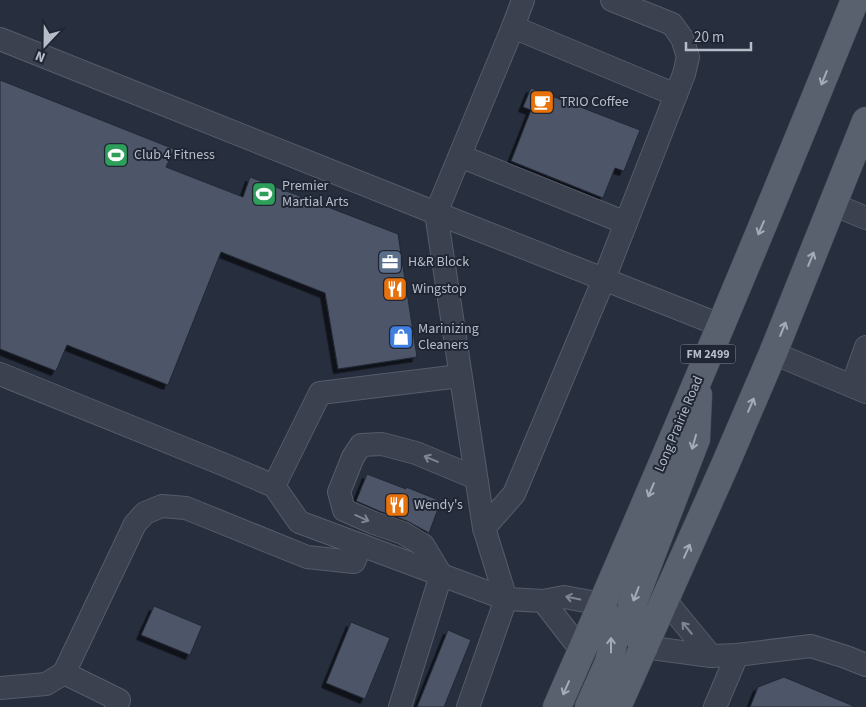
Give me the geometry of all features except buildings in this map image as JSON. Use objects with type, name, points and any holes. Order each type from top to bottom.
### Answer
[{"type":"main road","name":"Long Prairie Road","points":[[557,707],[699,376],[855,0]]},
{"type":"main road","points":[[617,707],[725,466],[773,353],[866,121]]},
{"type":"main road","points":[[644,647],[630,620],[632,605],[696,438],[699,376]]},
{"type":"main road","points":[[590,707],[609,662],[613,644],[602,604]]},
{"type":"lane","points":[[468,707],[506,599],[484,528],[436,214],[523,0]]},
{"type":"lane","points":[[484,528],[514,494],[604,279],[684,74],[688,56],[682,38],[672,24],[612,0]]},
{"type":"lane","points":[[513,27],[676,95]]},
{"type":"lane","points":[[0,39],[720,326]]},
{"type":"lane","points":[[460,156],[626,223]]},
{"type":"lane","points":[[832,204],[866,218]]},
{"type":"lane","points":[[773,353],[859,389],[866,347]]},
{"type":"lane","points":[[0,374],[274,486],[300,522],[360,545],[506,599],[543,601],[564,597],[602,604]]},
{"type":"lane","points":[[274,486],[320,393],[460,376]]},
{"type":"lane","points":[[400,707],[440,575],[423,545],[404,533],[344,510],[339,492],[353,457],[361,445],[382,444],[416,453],[476,478]]},
{"type":"lane","points":[[0,688],[46,684],[64,673],[134,524],[145,513],[162,506],[186,508],[307,557],[354,562],[360,545]]},
{"type":"lane","points":[[665,600],[711,656]]},
{"type":"lane","points":[[543,601],[582,651]]},
{"type":"lane","points":[[644,647],[711,656],[737,655],[811,646],[846,657],[866,666]]},
{"type":"lane","points":[[715,707],[737,655]]},
{"type":"lane","points":[[64,673],[119,700],[116,707]]},
{"type":"place","name":"TRIO Coffee","points":[[542,102]]},
{"type":"place","name":"Club 4 Fitness","points":[[116,155]]},
{"type":"place","name":"Premier Martial Arts","points":[[264,194]]},
{"type":"place","name":"H&R Block","points":[[390,262]]},
{"type":"place","name":"Wingstop","points":[[395,289]]},
{"type":"place","name":"Marinizing Cleaners","points":[[401,337]]},
{"type":"place","name":"Wendy's","points":[[397,505]]}]
